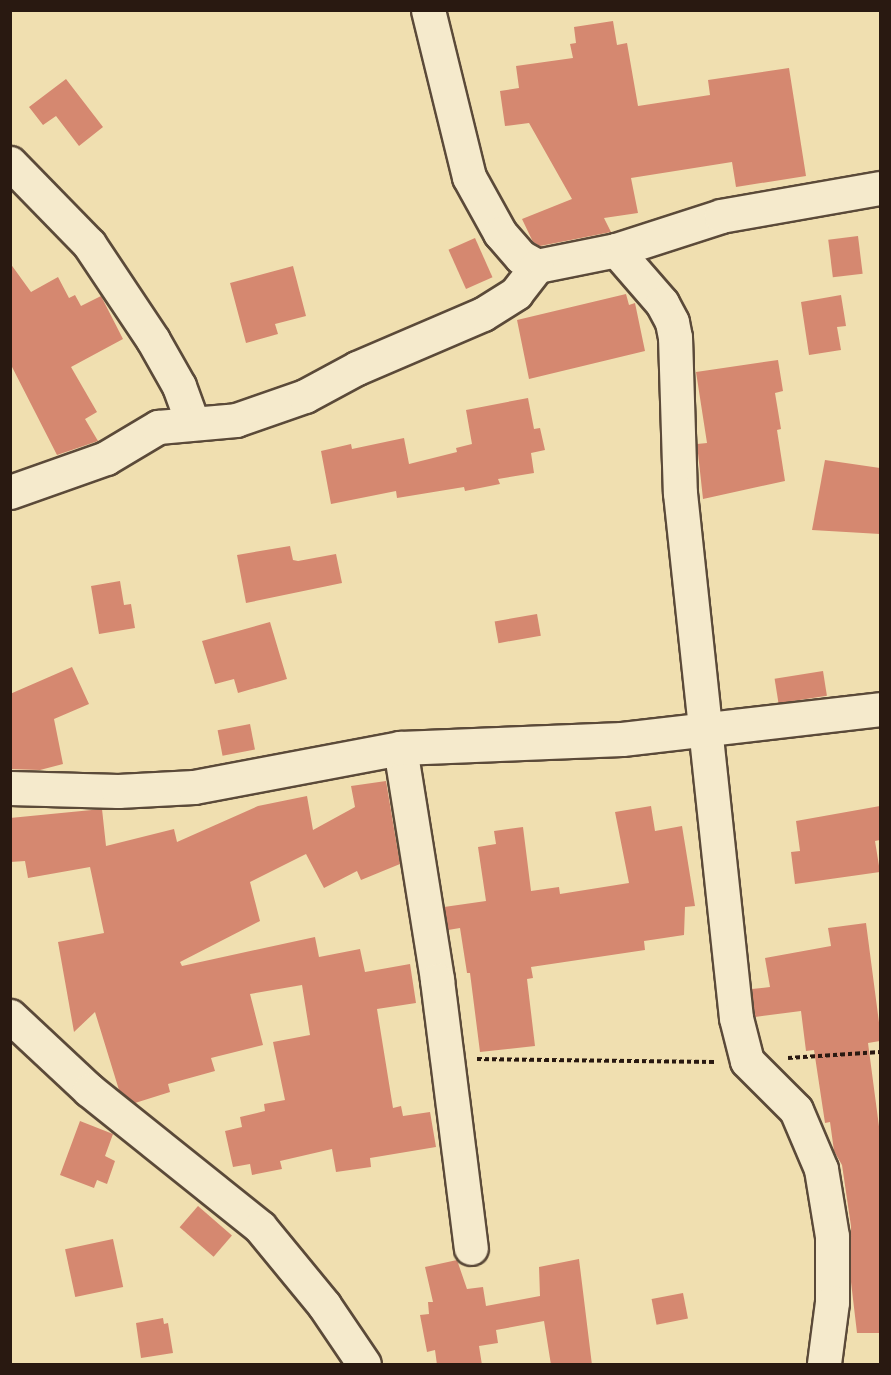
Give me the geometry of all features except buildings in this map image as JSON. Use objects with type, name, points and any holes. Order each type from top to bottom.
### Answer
[{"type":"street","points":[[429,10],[469,177],[500,233],[520,257],[537,266],[616,250],[721,216],[880,189]]},
{"type":"street","points":[[10,163],[89,244],[159,349],[179,386],[192,422]]},
{"type":"street","points":[[616,250],[662,303],[672,322],[675,337],[680,493],[736,1018],[747,1061],[796,1110],[821,1169],[832,1236],[832,1302],[824,1365]]},
{"type":"street","points":[[10,492],[106,458],[158,427],[192,422],[236,420],[305,396],[357,368],[483,314],[516,293],[537,266]]},
{"type":"street","points":[[10,788],[118,792],[194,787],[400,748],[704,732],[880,709]]},
{"type":"street","points":[[400,748],[446,1058],[471,1248]]},
{"type":"street","points":[[10,1016],[89,1090],[260,1227],[324,1305],[364,1365]]},
{"type":"path","points":[[446,1058],[566,1063],[747,1061],[880,1052]]}]
